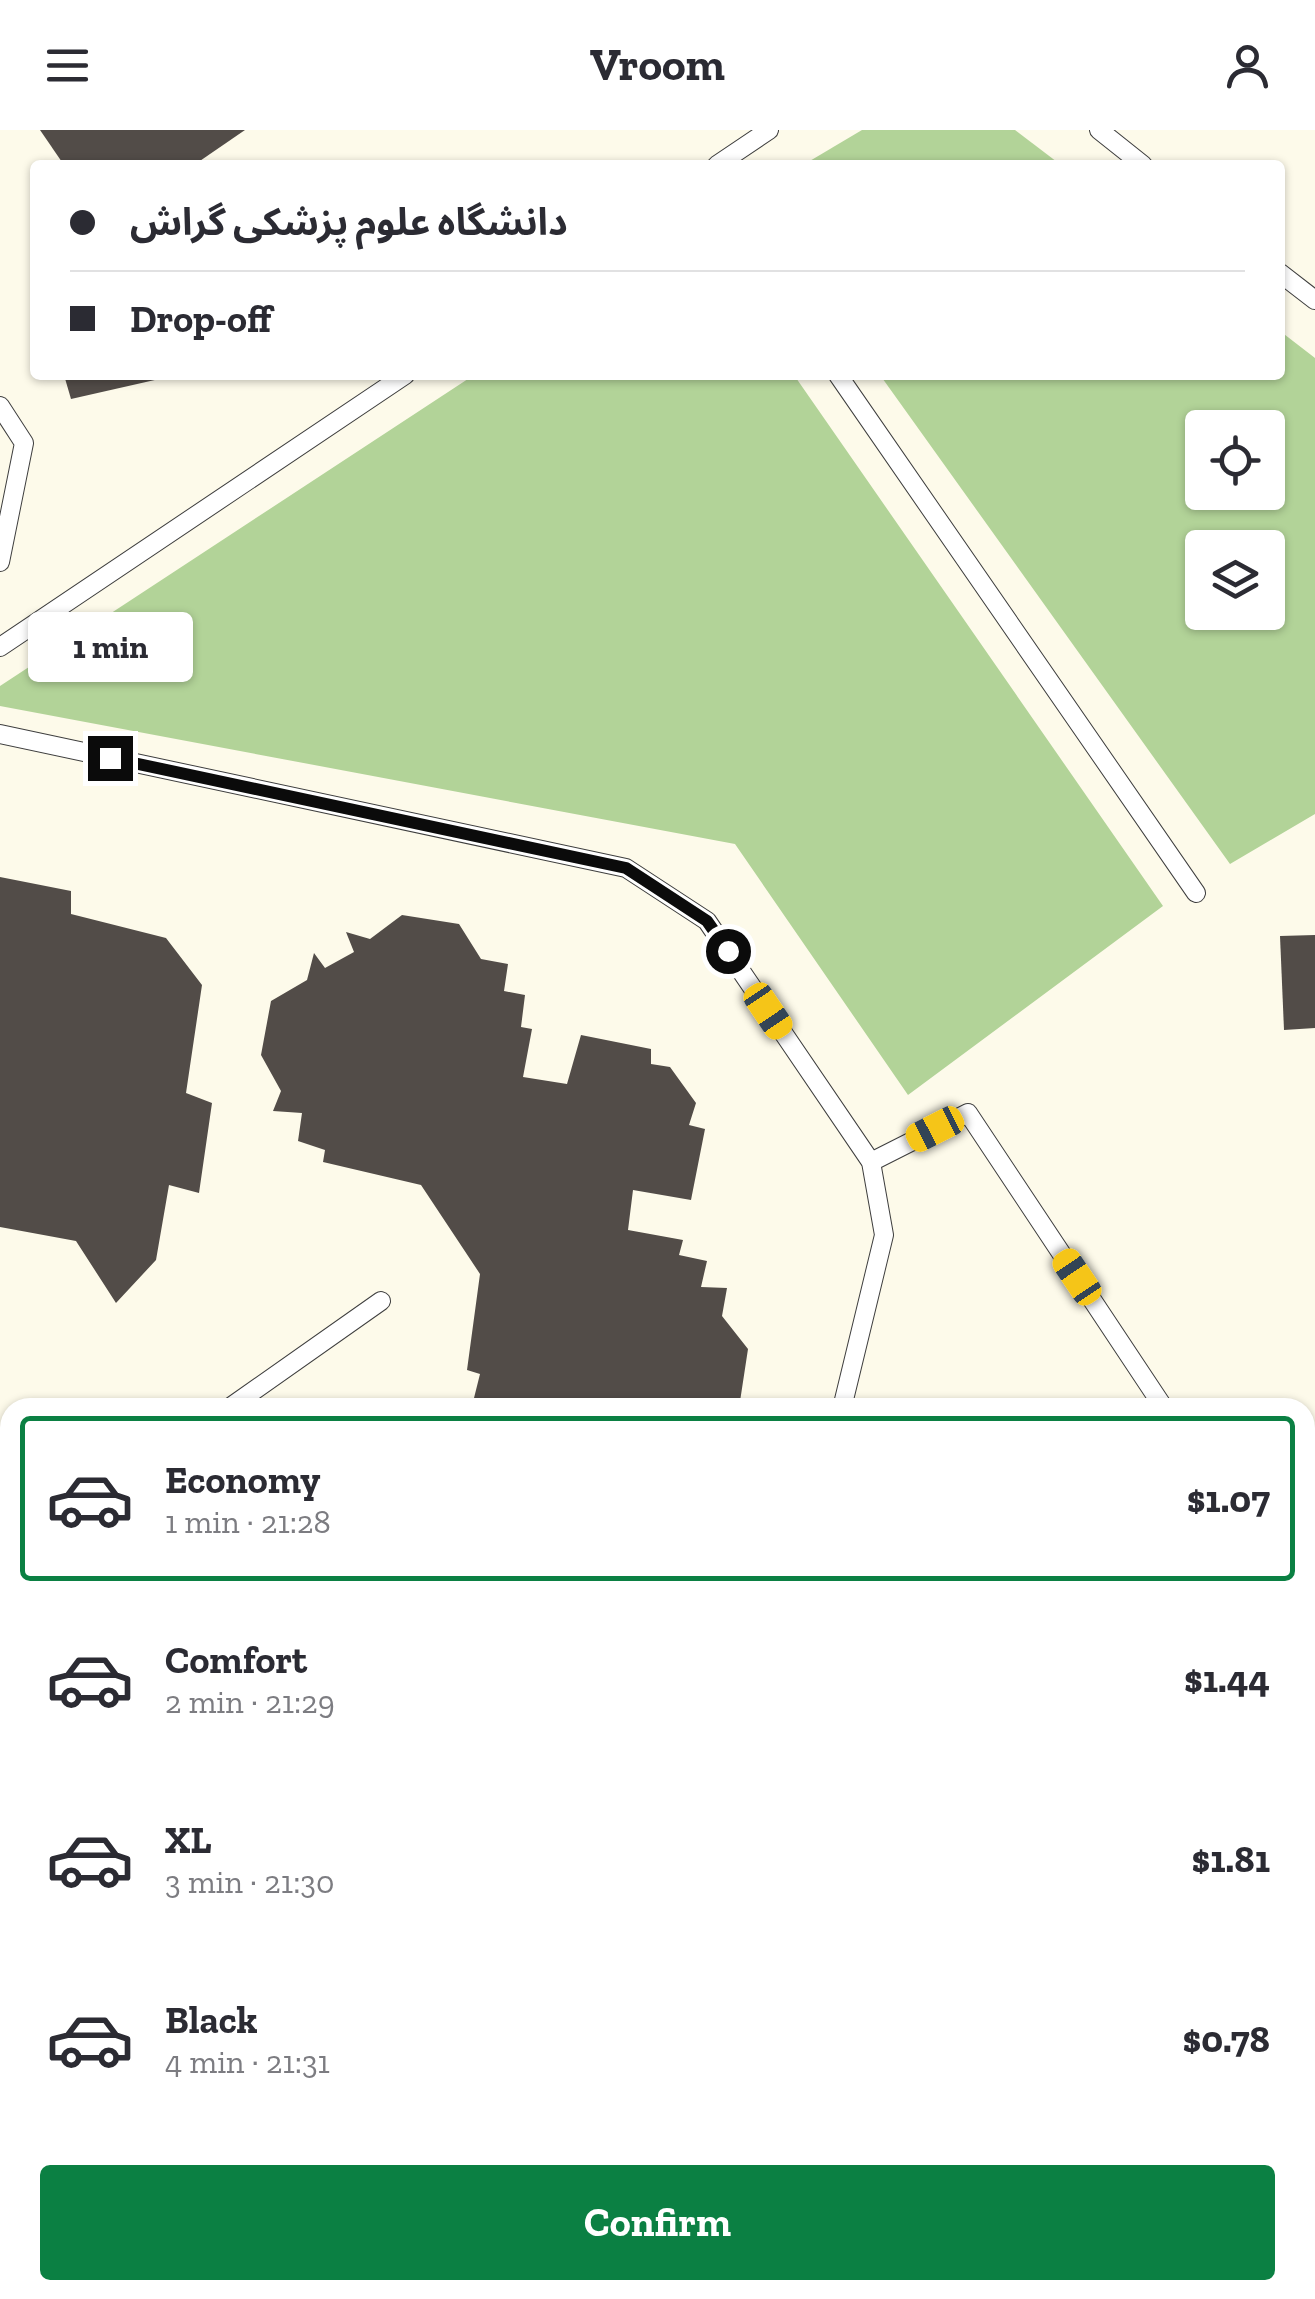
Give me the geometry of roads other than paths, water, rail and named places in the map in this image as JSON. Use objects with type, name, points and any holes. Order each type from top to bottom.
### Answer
[{"type":"lane","points":[[724,160],[768,130]]},
{"type":"lane","points":[[1099,130],[1138,160]]},
{"type":"lane","points":[[1285,276],[1315,300]]},
{"type":"lane","points":[[0,647],[398,380]]},
{"type":"lane","points":[[841,380],[1196,892]]},
{"type":"lane","points":[[0,406],[24,443],[0,562]]},
{"type":"lane","points":[[0,734],[626,868],[707,921],[871,1162],[884,1235],[844,1398]]},
{"type":"lane","points":[[871,1162],[968,1113],[1157,1398]]},
{"type":"lane","points":[[243,1398],[381,1301]]}]
